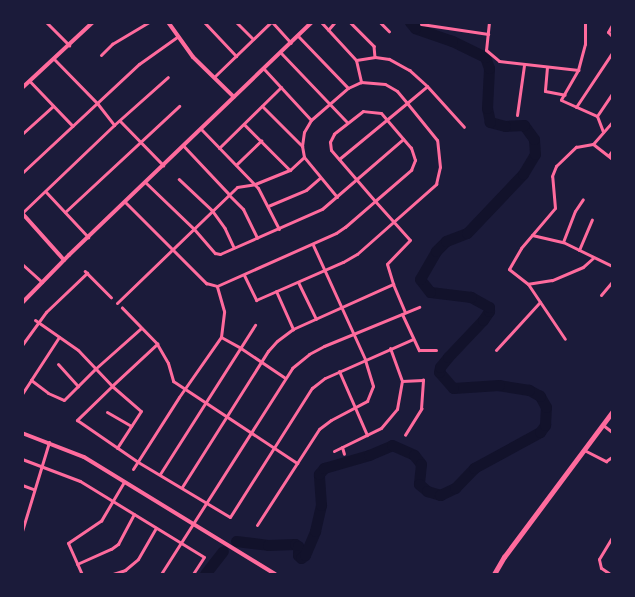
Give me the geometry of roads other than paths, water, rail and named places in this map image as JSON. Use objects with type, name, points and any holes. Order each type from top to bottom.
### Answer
[{"type":"main road","points":[[494,574],[504,557],[612,412]]},
{"type":"street","points":[[46,22],[69,45]]},
{"type":"street","points":[[101,55],[112,44],[149,22]]},
{"type":"street","points":[[168,22],[178,37],[234,97]]},
{"type":"street","points":[[204,22],[236,56]]},
{"type":"street","points":[[236,22],[253,39]]},
{"type":"street","points":[[214,77],[272,22],[291,42]]},
{"type":"street","points":[[22,303],[64,260],[312,22]]},
{"type":"street","points":[[320,22],[356,60],[361,82]]},
{"type":"street","points":[[328,30],[335,22]]},
{"type":"street","points":[[350,22],[374,46],[375,57]]},
{"type":"street","points":[[380,22],[389,31]]},
{"type":"street","points":[[489,22],[486,50],[499,61],[578,70]]},
{"type":"street","points":[[585,22],[584,44],[578,70],[561,100],[597,116],[603,132]]},
{"type":"street","points":[[22,88],[90,23]]},
{"type":"street","points":[[421,24],[488,34]]},
{"type":"street","points":[[612,25],[608,32],[612,36]]},
{"type":"street","points":[[298,36],[348,88]]},
{"type":"street","points":[[22,173],[139,64],[178,37]]},
{"type":"street","points":[[280,53],[347,122]]},
{"type":"street","points":[[576,107],[612,53]]},
{"type":"street","points":[[356,60],[375,57],[390,59],[409,70],[427,86],[464,127]]},
{"type":"street","points":[[54,59],[97,103],[114,125]]},
{"type":"street","points":[[517,114],[524,65]]},
{"type":"street","points":[[547,67],[545,91],[565,95]]},
{"type":"street","points":[[264,69],[311,120]]},
{"type":"street","points":[[64,260],[22,213],[114,125],[168,77]]},
{"type":"street","points":[[30,81],[73,126]]},
{"type":"street","points":[[244,275],[256,300],[324,270],[357,254],[436,184],[440,167],[439,148],[434,134],[407,102],[385,84],[361,82],[348,88],[329,102],[311,120],[304,132],[302,146],[304,157],[337,197]]},
{"type":"street","points":[[339,159],[427,86]]},
{"type":"street","points":[[220,148],[281,87]]},
{"type":"street","points":[[597,116],[612,94]]},
{"type":"street","points":[[22,134],[52,106]]},
{"type":"street","points":[[65,212],[179,106]]},
{"type":"street","points":[[262,106],[302,146]]},
{"type":"street","points":[[125,202],[206,283],[217,286],[313,245],[336,233],[375,201],[412,170],[415,160],[411,148],[381,113],[363,111],[347,122],[334,134],[330,142],[331,150],[375,201],[410,240],[387,262],[393,284],[419,350],[436,350]]},
{"type":"street","points":[[120,121],[163,165]]},
{"type":"street","points":[[565,339],[528,284],[509,269],[532,235],[555,208],[552,176],[556,166],[576,147],[593,144],[612,122]]},
{"type":"street","points":[[244,124],[290,170]]},
{"type":"street","points":[[201,129],[255,184],[279,229]]},
{"type":"street","points":[[145,182],[194,229],[216,254],[235,249],[322,210],[403,139]]},
{"type":"street","points":[[236,165],[261,142]]},
{"type":"street","points":[[593,144],[612,159]]},
{"type":"street","points":[[184,146],[243,209],[257,238]]},
{"type":"street","points":[[608,155],[612,151]]},
{"type":"street","points":[[117,303],[240,185],[255,184],[290,170],[304,157]]},
{"type":"street","points":[[268,206],[306,190],[320,178]]},
{"type":"street","points":[[179,179],[212,210],[225,228],[235,249]]},
{"type":"street","points":[[46,192],[88,237]]},
{"type":"street","points":[[564,242],[575,211],[583,200]]},
{"type":"street","points":[[579,250],[592,220]]},
{"type":"street","points":[[532,235],[564,242],[612,266]]},
{"type":"street","points":[[257,525],[319,429],[331,420],[368,401],[373,386],[365,359],[313,245]]},
{"type":"street","points":[[528,284],[552,280],[583,267],[593,258]]},
{"type":"street","points":[[22,264],[42,282]]},
{"type":"street","points":[[22,345],[37,321],[86,272],[111,297]]},
{"type":"street","points":[[298,282],[316,319]]},
{"type":"street","points":[[601,295],[612,282]]},
{"type":"street","points":[[182,487],[262,361],[277,342],[293,330],[393,284]]},
{"type":"street","points":[[133,469],[221,337],[224,311],[217,286]]},
{"type":"street","points":[[276,291],[293,330]]},
{"type":"street","points":[[496,350],[540,302]]},
{"type":"street","points":[[161,574],[284,377],[309,354],[418,307]]},
{"type":"street","points":[[122,308],[157,344],[168,363],[173,381],[226,418],[297,463]]},
{"type":"street","points":[[37,321],[78,350],[112,386],[141,411],[117,448]]},
{"type":"street","points":[[160,474],[255,325]]},
{"type":"street","points":[[31,380],[64,400],[141,328]]},
{"type":"street","points":[[22,394],[59,337]]},
{"type":"street","points":[[221,337],[262,361],[284,377]]},
{"type":"street","points":[[157,344],[77,420],[138,462],[230,517],[312,388],[325,378],[413,338]]},
{"type":"street","points":[[334,451],[381,428],[397,410],[402,381],[390,348]]},
{"type":"street","points":[[58,364],[78,386]]},
{"type":"street","points":[[340,371],[367,435]]},
{"type":"street","points":[[402,381],[423,380],[421,410],[405,435]]},
{"type":"street","points":[[107,412],[131,426]]},
{"type":"street","points":[[603,426],[612,432]]},
{"type":"street","points":[[22,433],[84,457],[275,574]]},
{"type":"street","points":[[22,531],[24,512],[49,442]]},
{"type":"street","points":[[342,447],[344,454]]},
{"type":"street","points":[[584,450],[606,461],[612,458]]},
{"type":"street","points":[[22,459],[80,481],[204,557],[193,574]]},
{"type":"street","points":[[82,574],[68,543],[101,521],[125,481]]},
{"type":"street","points":[[22,485],[33,489]]},
{"type":"street","points":[[77,564],[118,544],[134,514]]},
{"type":"street","points":[[113,574],[125,570],[138,560],[156,528]]},
{"type":"street","points":[[610,574],[601,568],[598,558],[612,537]]},
{"type":"waterway","points":[[236,541],[268,545],[295,544],[298,546],[298,555],[301,558],[305,555],[315,531],[321,505],[319,474],[324,468],[369,455],[392,445],[414,455],[421,464],[419,484],[427,491],[440,495],[455,488],[474,468],[540,432],[545,425],[546,407],[540,396],[529,390],[499,385],[453,388],[439,372],[440,367],[448,357],[483,320],[489,311],[489,307],[471,297],[430,292],[420,279],[436,251],[446,241],[467,233],[523,174],[535,154],[534,139],[524,125],[505,126],[490,122],[487,108],[489,68],[485,57],[452,41],[415,28],[410,22]]},
{"type":"waterway","points":[[205,574],[223,551]]}]
